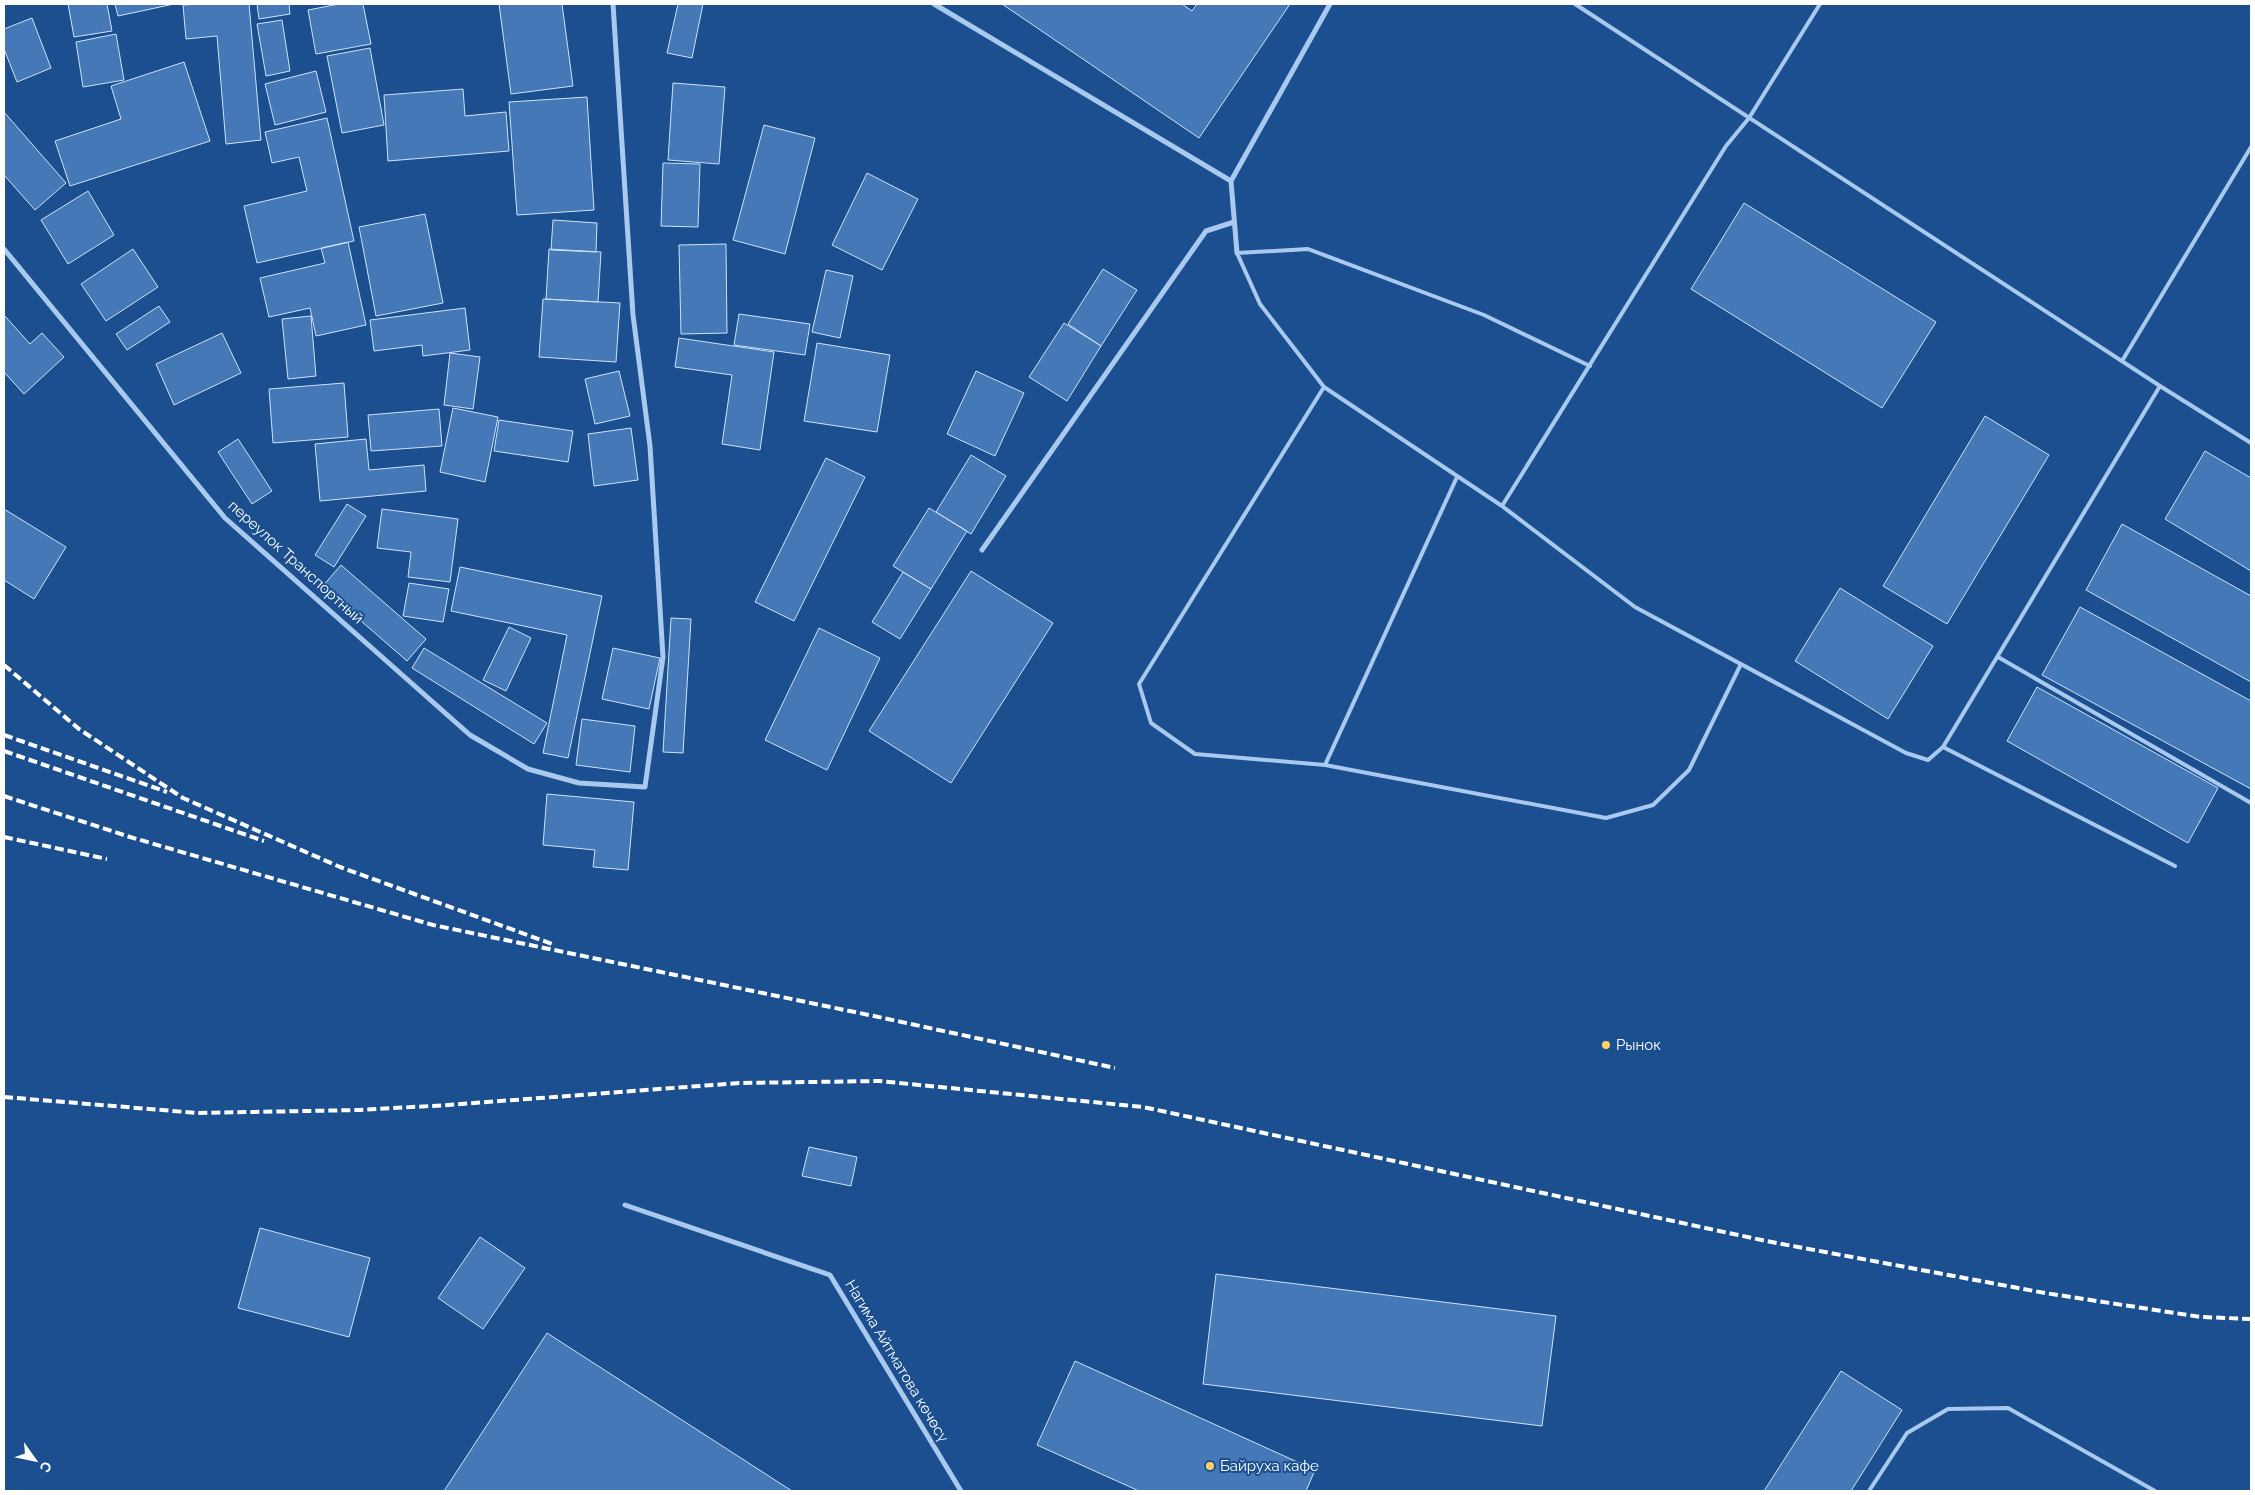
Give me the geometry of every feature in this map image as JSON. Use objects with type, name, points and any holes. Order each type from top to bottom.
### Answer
[{"type":"street","name":"переулок Транспортный","points":[[4,249],[225,518],[470,735],[528,769],[579,783],[644,787],[663,657],[650,446],[633,315],[613,4]]},
{"type":"street","points":[[934,4],[1231,181]]},
{"type":"street","points":[[1237,253],[1231,181],[1330,4]]},
{"type":"street","points":[[982,550],[1206,231],[1234,222]]},
{"type":"street","name":"Нагима Айтматова көчөсү","points":[[625,1205],[830,1275],[962,1491]]},
{"type":"lane","points":[[1575,4],[2160,386],[2251,443]]},
{"type":"lane","points":[[1502,506],[1726,146],[1749,118],[1820,4]]},
{"type":"lane","points":[[2122,361],[2251,147]]},
{"type":"lane","points":[[1590,366],[1484,315],[1308,249],[1237,253],[1260,304],[1324,388],[1502,506],[1635,607],[1906,753],[1928,760],[1943,747],[2160,386]]},
{"type":"lane","points":[[1324,388],[1139,684],[1152,723],[1195,754],[1325,765],[1606,818],[1653,805],[1689,770],[1741,664]]},
{"type":"lane","points":[[1325,765],[1458,477]]},
{"type":"lane","points":[[1998,657],[2251,803]]},
{"type":"lane","points":[[1943,747],[2175,866]]},
{"type":"lane","points":[[1869,1491],[1907,1433],[1948,1409],[2008,1408],[2155,1491]]},
{"type":"building","points":[[68,4],[107,4],[112,31],[74,37]]},
{"type":"building","points":[[115,4],[174,4],[118,16]]},
{"type":"building","points":[[249,4],[261,140],[226,144],[217,36],[186,39],[183,5]]},
{"type":"building","points":[[257,4],[289,4],[290,14],[259,19]]},
{"type":"building","points":[[339,4],[363,4],[371,44],[316,54],[308,10]]},
{"type":"building","points":[[499,4],[562,4],[573,86],[511,94]]},
{"type":"building","points":[[678,4],[703,4],[692,58],[667,53]]},
{"type":"building","points":[[1002,4],[1182,4],[1192,11],[1197,4],[1290,4],[1199,138]]},
{"type":"building","points":[[32,18],[51,68],[17,82],[4,49],[4,29]]},
{"type":"building","points":[[282,20],[290,71],[266,76],[257,24]]},
{"type":"building","points":[[116,34],[124,80],[83,87],[76,42]]},
{"type":"building","points":[[370,48],[384,125],[342,133],[327,56]]},
{"type":"building","points":[[184,62],[210,141],[70,186],[55,141],[121,119],[111,86]]},
{"type":"building","points":[[316,71],[326,112],[275,125],[265,84]]},
{"type":"building","points":[[673,83],[725,87],[719,164],[668,160]]},
{"type":"building","points":[[463,89],[465,116],[506,112],[509,151],[388,161],[384,95]]},
{"type":"building","points":[[587,97],[594,210],[517,215],[509,102]]},
{"type":"building","points":[[4,112],[66,183],[35,210],[4,175]]},
{"type":"building","points":[[327,118],[354,241],[257,263],[244,206],[307,191],[299,157],[272,163],[265,132]]},
{"type":"building","points":[[764,125],[815,138],[785,254],[733,240]]},
{"type":"building","points":[[663,163],[700,164],[698,227],[661,226]]},
{"type":"building","points":[[867,173],[918,199],[882,270],[832,245]]},
{"type":"building","points":[[88,191],[114,235],[68,264],[41,220]]},
{"type":"building","points":[[1744,203],[1936,322],[1882,408],[1691,289]]},
{"type":"building","points":[[425,214],[443,303],[376,316],[359,227]]},
{"type":"building","points":[[553,220],[597,223],[596,252],[551,250]]},
{"type":"building","points":[[348,242],[366,325],[316,336],[310,308],[269,317],[260,278],[325,263],[321,248]]},
{"type":"building","points":[[726,244],[727,333],[681,334],[679,245]]},
{"type":"building","points":[[133,249],[158,287],[106,321],[81,284]]},
{"type":"building","points":[[549,249],[601,252],[598,302],[546,299]]},
{"type":"building","points":[[1103,269],[1137,290],[1101,346],[1068,324]]},
{"type":"building","points":[[826,270],[853,276],[840,338],[812,332]]},
{"type":"building","points":[[543,299],[620,303],[616,362],[539,357]]},
{"type":"building","points":[[159,306],[170,322],[127,350],[116,334]]},
{"type":"building","points":[[465,308],[470,350],[423,356],[422,345],[374,351],[370,320]]},
{"type":"building","points":[[739,314],[810,324],[805,355],[734,345]]},
{"type":"building","points":[[4,315],[30,344],[42,333],[64,357],[24,394],[4,372]]},
{"type":"building","points":[[311,316],[316,376],[288,379],[282,319]]},
{"type":"building","points":[[1064,323],[1101,346],[1067,401],[1029,377]]},
{"type":"building","points":[[222,333],[241,373],[174,405],[156,364]]},
{"type":"building","points":[[679,338],[774,352],[760,450],[722,444],[732,375],[675,367]]},
{"type":"building","points":[[817,343],[890,355],[877,432],[804,421]]},
{"type":"building","points":[[450,353],[480,357],[473,409],[444,405]]},
{"type":"building","points":[[619,371],[630,416],[595,424],[585,379]]},
{"type":"building","points":[[976,371],[1024,393],[995,456],[947,434]]},
{"type":"building","points":[[344,383],[348,437],[273,443],[269,389]]},
{"type":"building","points":[[453,408],[498,417],[485,482],[440,472]]},
{"type":"building","points":[[439,409],[442,446],[371,451],[368,415]]},
{"type":"building","points":[[1985,416],[2049,455],[1947,624],[1883,586]]},
{"type":"building","points":[[499,420],[573,431],[568,462],[494,451]]},
{"type":"building","points":[[631,428],[638,480],[594,486],[588,434]]},
{"type":"building","points":[[238,439],[272,491],[252,504],[218,452]]},
{"type":"building","points":[[366,439],[369,470],[424,465],[426,491],[320,501],[315,444]]},
{"type":"building","points":[[2205,451],[2251,478],[2251,571],[2165,519]]},
{"type":"building","points":[[971,455],[1006,476],[971,534],[936,512]]},
{"type":"building","points":[[826,458],[865,477],[794,621],[755,602]]},
{"type":"building","points":[[347,504],[366,516],[334,567],[315,555]]},
{"type":"building","points":[[929,508],[967,531],[931,589],[893,566]]},
{"type":"building","points":[[4,509],[66,547],[34,599],[4,580]]},
{"type":"building","points":[[382,509],[458,519],[450,582],[408,577],[411,552],[377,548]]},
{"type":"building","points":[[2122,524],[2251,596],[2251,682],[2086,590]]},
{"type":"building","points":[[341,565],[426,639],[407,661],[322,587]]},
{"type":"building","points":[[460,567],[602,596],[568,758],[543,753],[567,635],[451,611]]},
{"type":"building","points":[[971,571],[1053,623],[951,783],[869,731]]},
{"type":"building","points":[[903,572],[931,589],[900,639],[872,622]]},
{"type":"building","points":[[409,583],[449,589],[443,622],[403,616]]},
{"type":"building","points":[[1840,588],[1933,646],[1888,719],[1795,661]]},
{"type":"building","points":[[2080,607],[2251,701],[2251,789],[2042,675]]},
{"type":"building","points":[[671,618],[691,619],[683,753],[663,752]]},
{"type":"building","points":[[509,627],[531,638],[506,691],[483,680]]},
{"type":"building","points":[[819,628],[880,658],[827,770],[765,740]]},
{"type":"building","points":[[424,648],[547,723],[534,744],[412,668]]},
{"type":"building","points":[[613,648],[660,658],[649,709],[602,699]]},
{"type":"building","points":[[2037,687],[2218,788],[2188,843],[2007,741]]},
{"type":"building","points":[[582,719],[635,726],[630,772],[576,765]]},
{"type":"building","points":[[547,794],[634,802],[628,870],[593,867],[595,850],[543,845]]},
{"type":"building","points":[[809,1147],[857,1157],[851,1186],[802,1176]]},
{"type":"building","points":[[260,1228],[370,1258],[349,1337],[238,1308]]},
{"type":"building","points":[[480,1237],[525,1268],[483,1329],[438,1298]]},
{"type":"building","points":[[1216,1274],[1556,1316],[1542,1426],[1203,1384]]},
{"type":"building","points":[[547,1333],[792,1491],[444,1491]]},
{"type":"building","name":"Байруха кафе","points":[[1075,1361],[1315,1470],[1306,1491],[1139,1491],[1037,1445]]},
{"type":"building","points":[[1841,1371],[1902,1410],[1851,1491],[1764,1491]]},
{"type":"railway","points":[[4,665],[79,729],[183,798],[340,867],[555,945]]},
{"type":"railway","points":[[4,735],[167,792]]},
{"type":"railway","points":[[4,751],[264,841]]},
{"type":"railway","points":[[4,796],[130,837],[433,925],[1115,1068]]},
{"type":"railway","points":[[4,837],[107,859]]},
{"type":"railway","points":[[4,1097],[198,1113],[360,1110],[739,1083],[879,1081],[1143,1107],[1766,1241],[2045,1293],[2201,1317],[2251,1319]]},
{"type":"place","name":"Рынок","points":[[1606,1045]]},
{"type":"place","name":"Байруха кафе","points":[[1210,1466]]}]
